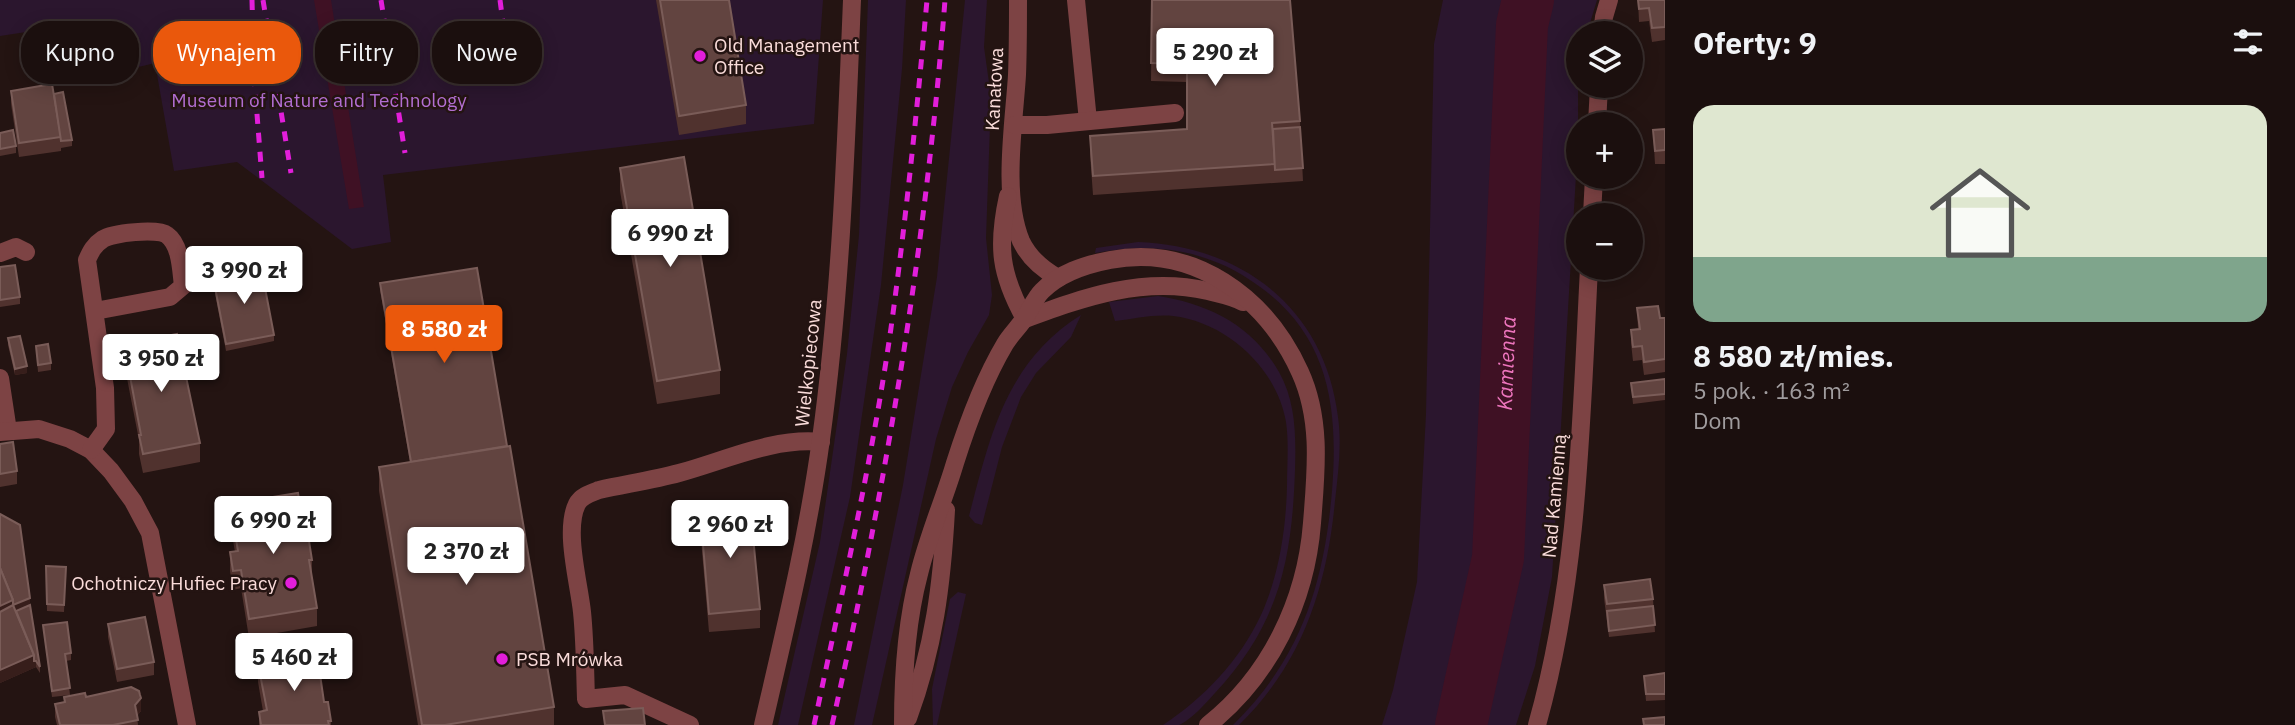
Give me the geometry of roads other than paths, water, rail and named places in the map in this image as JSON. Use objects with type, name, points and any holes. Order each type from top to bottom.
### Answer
[{"type":"street","name":"Wielkopiecowa","points":[[763,725],[809,518],[821,442],[839,255],[852,0]]},
{"type":"street","name":"Kanałowa","points":[[1018,0],[1011,179],[1000,242],[1003,271],[1025,319]]},
{"type":"street","points":[[1076,0],[1088,121]]},
{"type":"street","points":[[1604,21],[1609,0]]},
{"type":"street","points":[[1014,125],[1175,113]]},
{"type":"street","name":"Kanałowa","points":[[1011,179],[1020,238],[1028,253],[1045,271],[1058,278]]},
{"type":"street","points":[[91,450],[106,429],[105,388],[87,260],[92,248],[105,237],[153,231],[167,235],[177,250],[183,286],[170,297],[95,311]]},
{"type":"street","points":[[0,253],[16,247],[26,253]]},
{"type":"street","name":"Kanałowa","points":[[1025,319],[1032,289],[1028,253]]},
{"type":"street","points":[[904,725],[907,639],[918,578],[927,542],[965,431],[987,378],[1006,343],[1025,319],[1040,293],[1058,278],[1088,265],[1127,257],[1167,258],[1191,264],[1214,275],[1240,293],[1273,327],[1288,349],[1309,396],[1316,441],[1310,545],[1305,575],[1296,603],[1270,654],[1239,697],[1208,725]]},
{"type":"street","name":"Nad Kamienną","points":[[1537,725],[1551,676],[1573,539],[1588,280]]},
{"type":"street","points":[[1025,319],[1097,294],[1142,285],[1181,286],[1228,296],[1256,309]]},
{"type":"street","points":[[0,378],[4,431],[39,429],[70,439],[91,450],[133,501],[150,534],[187,725]]},
{"type":"street","points":[[690,725],[625,695],[586,699],[582,614],[572,535],[572,519],[577,502],[587,494],[599,490],[677,473],[765,448],[803,440],[821,442]]},
{"type":"street","points":[[904,725],[916,696],[936,621],[947,490]]},
{"type":"waterway","name":"Kamienna","points":[[1461,725],[1498,558],[1522,25],[1528,0]]},
{"type":"railway","points":[[252,0],[254,76],[262,178]]},
{"type":"railway","points":[[263,0],[291,173]]},
{"type":"railway","points":[[381,0],[405,153]]},
{"type":"railway","points":[[500,0],[511,85]]},
{"type":"railway","points":[[814,725],[856,527],[883,378],[906,205],[927,0]]},
{"type":"railway","points":[[832,725],[870,545],[902,365],[927,183],[945,0]]},
{"type":"place","name":"Old Management Office","points":[[700,56]]},
{"type":"place","name":"Ochotniczy Hufiec Pracy","points":[[291,583]]},
{"type":"place","name":"PSB Mrówka","points":[[502,659]]},
{"type":"park label","name":"Museum of Nature and Technology","points":[[319,100]]}]
